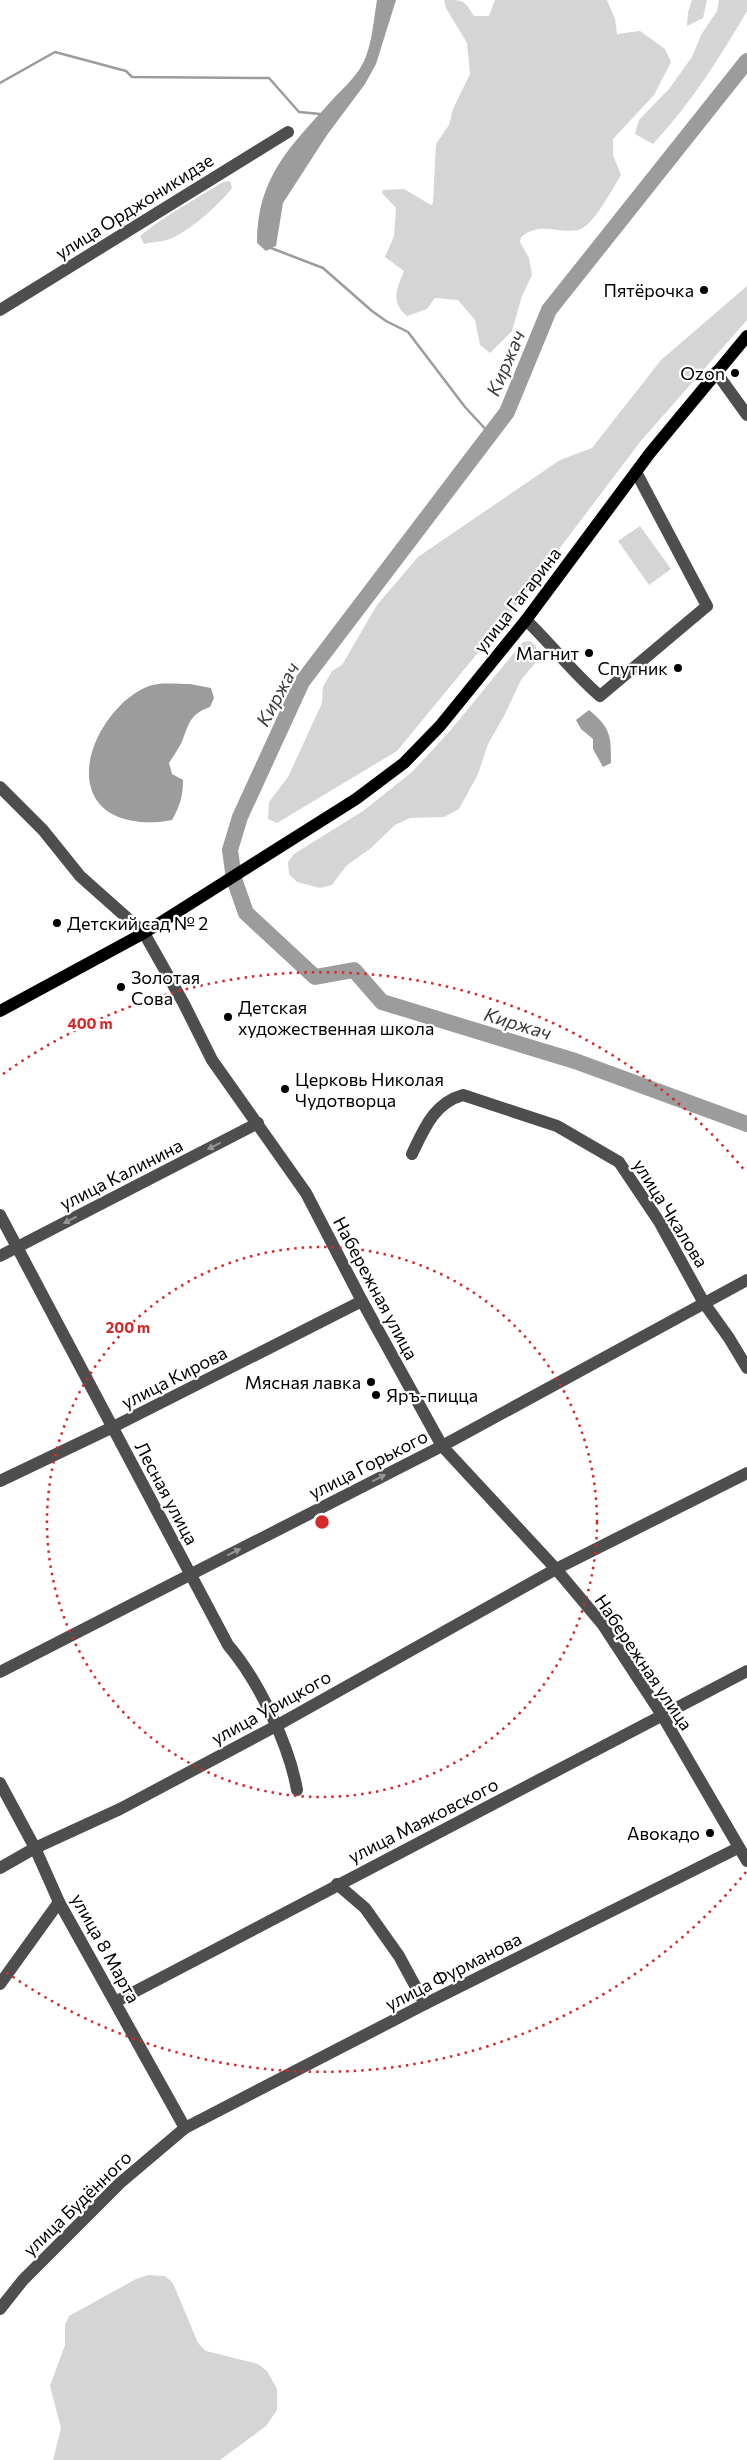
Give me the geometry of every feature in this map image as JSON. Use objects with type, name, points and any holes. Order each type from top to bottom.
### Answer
[{"type":"main road","name":"улица Гагарина","points":[[0,1011],[144,933],[356,799],[404,763],[440,726],[526,620],[636,472],[747,336]]},
{"type":"street","name":"улица Орджоникидзе","points":[[0,310],[288,132]]},
{"type":"street","points":[[716,372],[747,414]]},
{"type":"street","points":[[526,620],[553,646],[586,684],[600,696],[706,606],[636,472]]},
{"type":"street","name":"Набережная улица","points":[[0,787],[42,830],[80,876],[144,933],[184,1004],[212,1060],[244,1108],[258,1123],[306,1193],[362,1301],[442,1446],[556,1569],[603,1625],[662,1715],[747,1862]]},
{"type":"street","name":"улица Чкалова","points":[[412,1154],[430,1118],[442,1105],[463,1095],[558,1126],[619,1162],[660,1223],[704,1303],[730,1338],[747,1368]]},
{"type":"street","name":"улица Калинина","points":[[0,1256],[258,1123]]},
{"type":"street","name":"Лесная улица","points":[[0,1215],[228,1645],[244,1664],[276,1726],[293,1765],[297,1790]]},
{"type":"street","name":"улица Горького","points":[[0,1672],[442,1446],[747,1280]]},
{"type":"street","name":"улица Кирова","points":[[0,1480],[113,1427],[362,1301]]},
{"type":"street","name":"улица Урицкого","points":[[0,1868],[36,1848],[120,1809],[276,1726],[556,1569],[747,1473]]},
{"type":"street","name":"улица Маяковского","points":[[117,2001],[234,1941],[337,1884],[747,1671]]},
{"type":"street","name":"улица 8 Марта","points":[[0,1783],[36,1848],[60,1902],[117,2001],[185,2128]]},
{"type":"street","name":"улица Фурманова","points":[[185,2128],[425,2004],[738,1848]]},
{"type":"street","points":[[337,1884],[366,1908],[398,1956],[425,2004]]},
{"type":"street","points":[[0,1984],[60,1902]]},
{"type":"street","name":"улица Будённого","points":[[0,2309],[23,2280],[120,2184],[185,2128]]},
{"type":"shaded area","points":[[377,0],[396,0],[376,64],[365,84],[327,135],[283,203],[276,246],[266,251],[257,243],[263,199],[270,180],[290,148],[359,70],[367,54]]},
{"type":"shaded area","points":[[444,0],[463,2],[474,16],[489,16],[495,0],[607,0],[615,19],[617,34],[640,31],[665,49],[671,62],[654,95],[613,139],[613,155],[621,175],[590,222],[578,230],[542,229],[528,232],[521,237],[520,242],[529,258],[532,275],[522,296],[512,331],[490,353],[480,345],[475,320],[458,300],[435,298],[427,309],[407,316],[398,305],[396,295],[404,271],[385,257],[394,236],[396,208],[382,193],[383,190],[404,189],[431,205],[433,203],[436,144],[449,125],[453,109],[470,74],[467,43],[446,8]]},
{"type":"shaded area","points":[[692,0],[707,0],[703,18],[687,26],[688,12]]},
{"type":"shaded area","points":[[719,0],[747,0],[747,11],[704,80],[680,113],[653,144],[635,134],[639,120],[669,89],[692,57],[701,35],[717,11]]},
{"type":"shaded area","points":[[230,181],[232,188],[211,210],[193,225],[167,240],[144,244],[140,236],[150,228],[223,182]]},
{"type":"shaded area","points":[[747,286],[747,320],[640,442],[513,610],[397,751],[277,823],[268,819],[269,802],[288,777],[322,703],[323,687],[332,671],[342,665],[377,605],[418,557],[560,460],[592,448],[661,360]]},
{"type":"shaded area","points":[[640,526],[671,569],[649,585],[618,541]]},
{"type":"shaded area","points":[[530,641],[536,646],[536,662],[521,680],[488,744],[478,774],[459,809],[444,817],[410,818],[395,825],[371,848],[346,866],[332,885],[320,888],[297,882],[289,874],[288,862],[294,854],[363,811],[412,772],[450,731],[523,642]]},
{"type":"shaded area","points":[[190,684],[211,688],[214,698],[210,707],[199,712],[192,719],[169,763],[172,774],[183,780],[180,801],[172,820],[161,822],[136,821],[113,815],[96,799],[91,788],[89,774],[90,758],[103,728],[112,714],[124,702],[149,686]]},
{"type":"shaded area","points":[[589,710],[602,722],[610,739],[611,763],[603,767],[593,749],[593,739],[581,729],[576,720]]},
{"type":"shaded area","points":[[148,2275],[165,2276],[173,2283],[198,2343],[206,2351],[258,2364],[267,2371],[277,2389],[277,2410],[266,2426],[220,2460],[53,2460],[61,2428],[50,2386],[65,2345],[65,2325],[69,2316],[136,2279]]},
{"type":"waterway","points":[[0,83],[55,52],[126,71],[132,77],[269,78],[299,112],[320,114],[319,117]]},
{"type":"waterway","name":"Киржач","points":[[747,61],[549,310],[507,412],[302,682],[240,817],[230,850],[234,879],[246,913],[315,977],[354,970],[382,1002],[575,1061],[747,1124]]},
{"type":"waterway","points":[[271,246],[271,248],[323,268],[372,311],[386,321],[408,332],[465,407],[490,434]]},
{"type":"place","name":"Пятёрочка","points":[[704,290]]},
{"type":"place","name":"Ozon","points":[[735,373]]},
{"type":"place","name":"Магнит","points":[[589,653]]},
{"type":"place","name":"Спутник","points":[[678,668]]},
{"type":"place","name":"Детский сад № 2","points":[[57,923]]},
{"type":"place","name":"Золотая Сова","points":[[121,987]]},
{"type":"place","name":"Детская художественная школа","points":[[228,1017]]},
{"type":"place","name":"Церковь Николая Чудотворца","points":[[285,1089]]},
{"type":"place","name":"Мясная лавка","points":[[371,1382]]},
{"type":"place","name":"Яръ-пицца","points":[[376,1395]]},
{"type":"place","name":"Авокадо","points":[[710,1833]]}]
